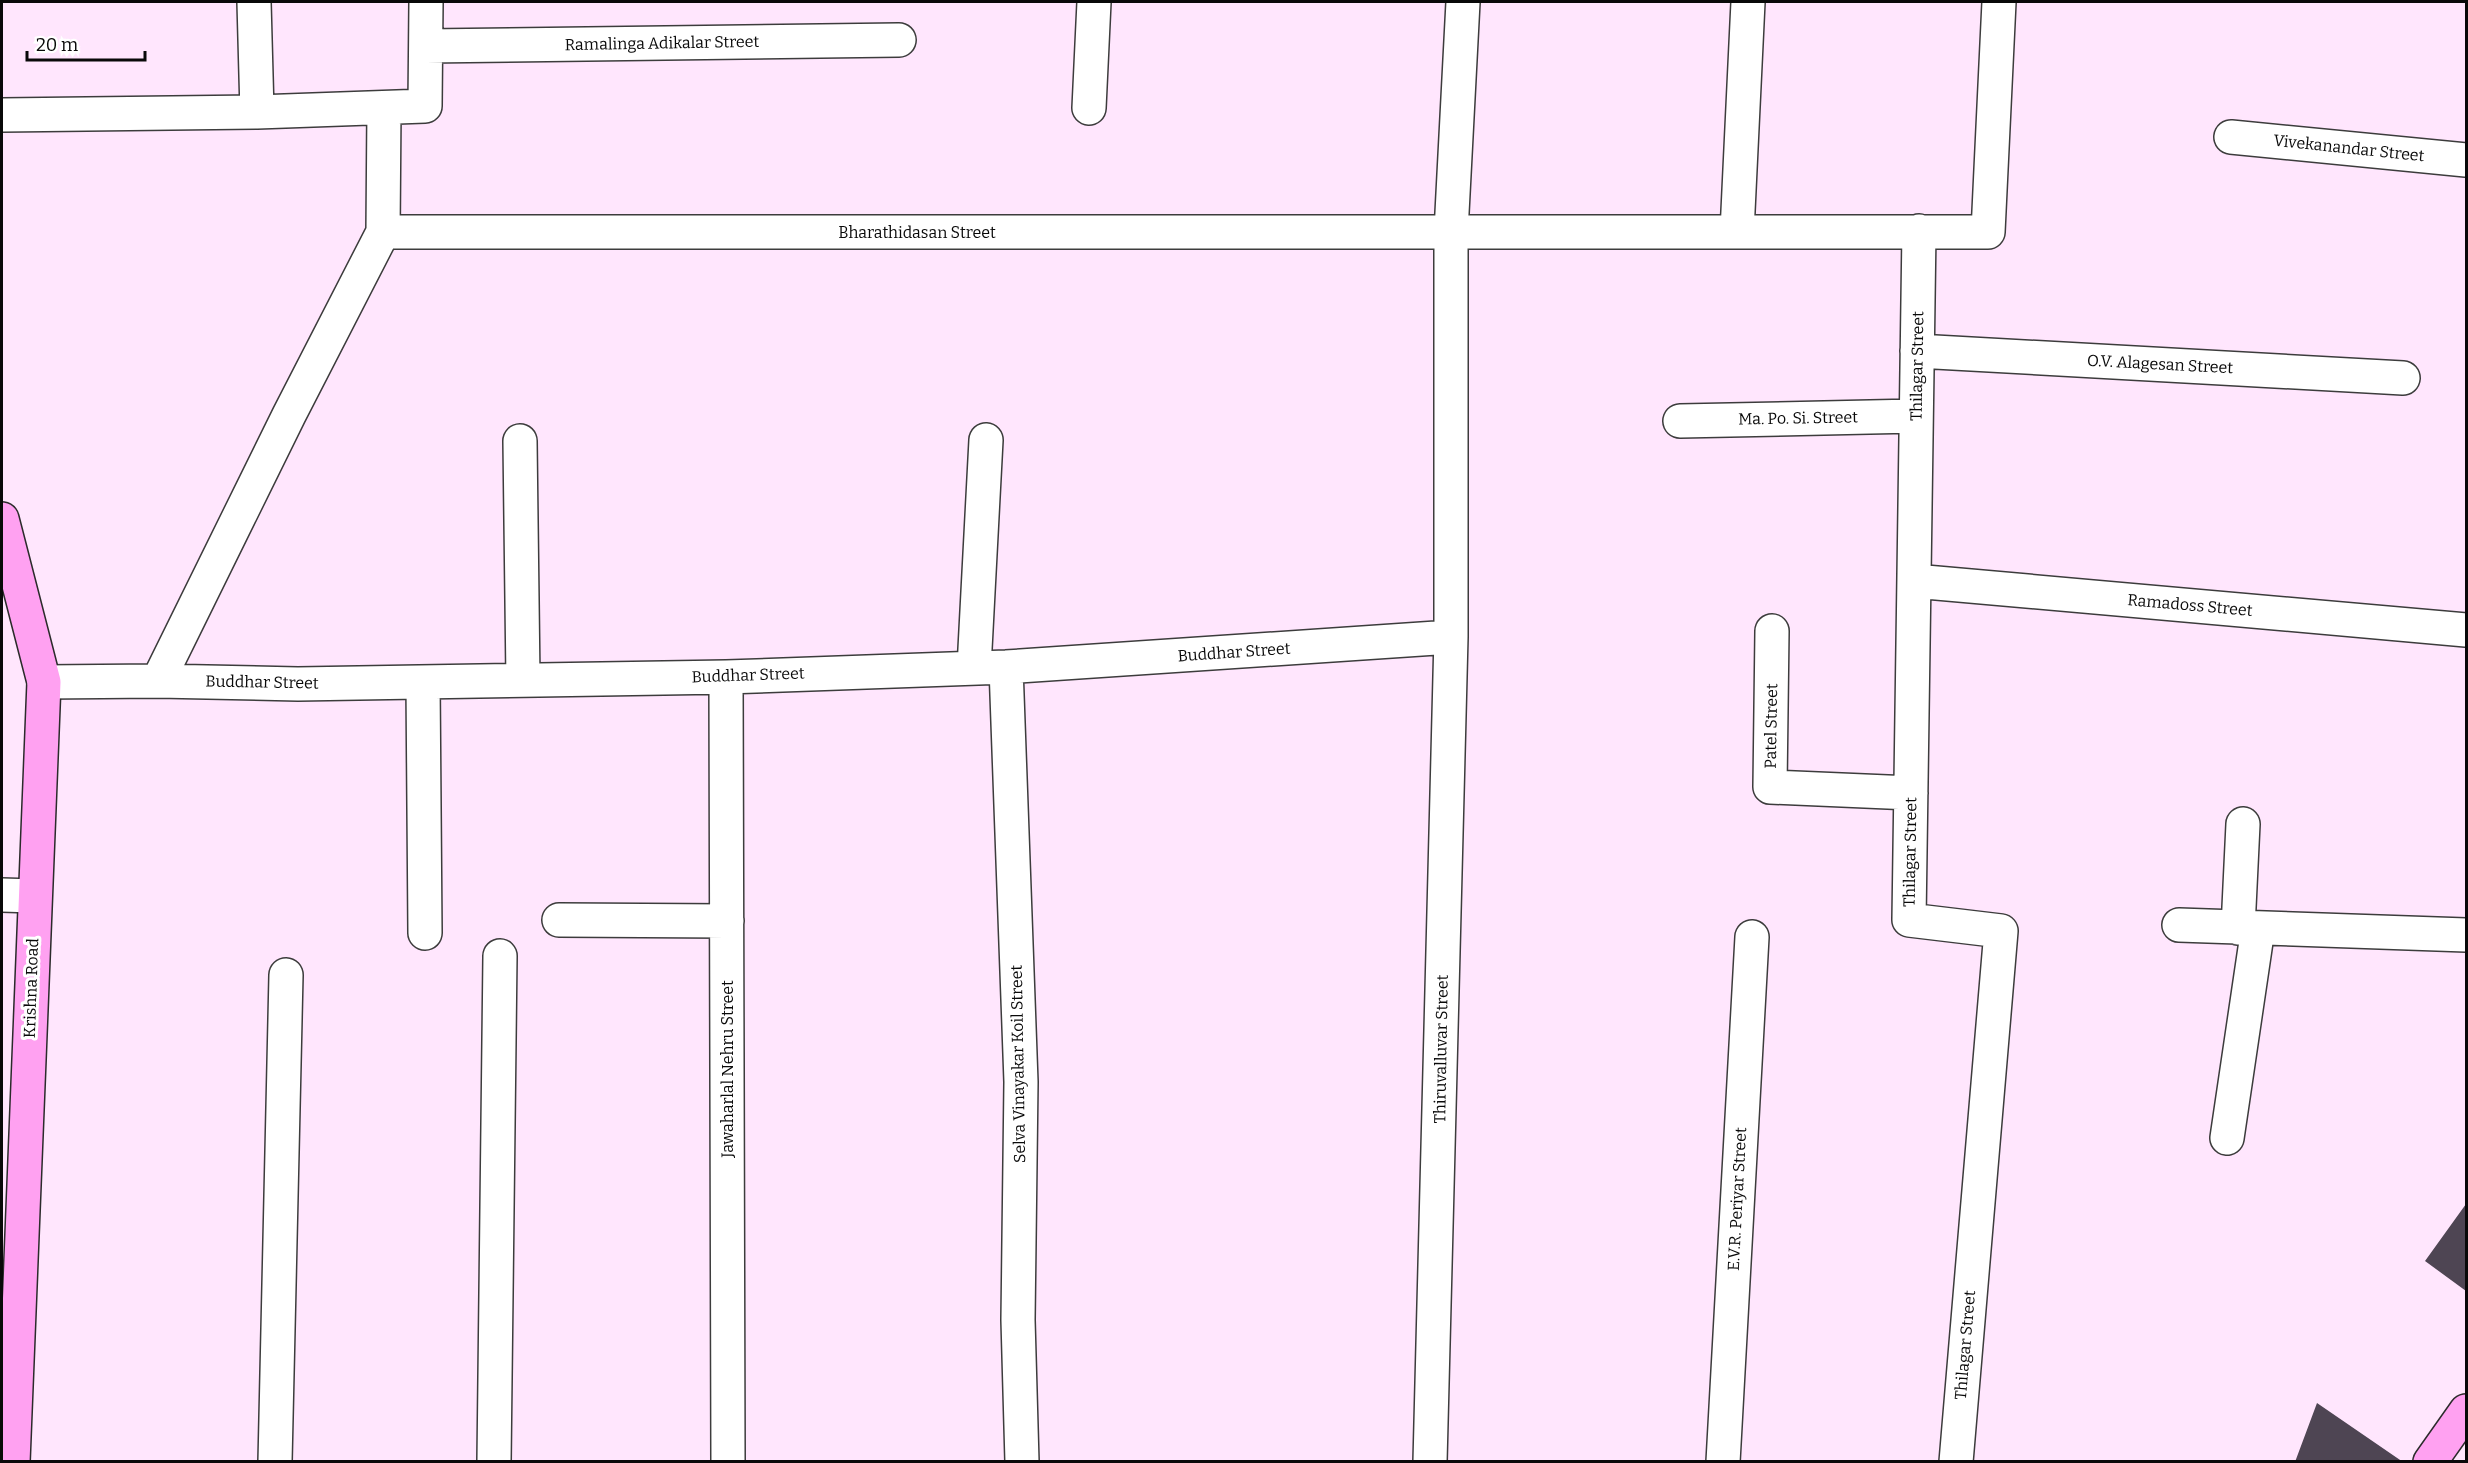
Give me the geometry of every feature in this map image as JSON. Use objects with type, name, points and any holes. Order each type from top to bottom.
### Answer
[{"type":"street","points":[[254,2],[256,112]]},
{"type":"street","points":[[2,115],[256,112],[424,106],[426,2]]},
{"type":"street","points":[[1089,108],[1094,2]]},
{"type":"street","name":"Thiruvalluvar Street","points":[[1430,1461],[1451,638],[1451,232],[1463,2]]},
{"type":"street","points":[[1737,232],[1748,2]]},
{"type":"street","name":"Bharathidasan Street","points":[[383,232],[1988,232],[1999,2]]},
{"type":"street","name":"Ramalinga Adikalar Street","points":[[426,46],[899,40]]},
{"type":"street","points":[[158,681],[284,425],[383,232],[384,108]]},
{"type":"street","name":"Vivekanandar Street","points":[[2231,137],[2466,160]]},
{"type":"street","name":"Thilagar Street","points":[[1919,231],[1909,920],[2001,931],[1956,1461]]},
{"type":"street","name":"O.V. Alagesan Street","points":[[1917,351],[2403,378]]},
{"type":"street","name":"Ma. Po. Si. Street","points":[[1680,421],[1916,416]]},
{"type":"street","name":"Selva Vinayakar Koil Street","points":[[986,440],[990,667],[1021,1082],[1018,1320],[1022,1461]]},
{"type":"street","points":[[520,441],[523,680]]},
{"type":"street","name":"Krishna Road","points":[[2,519],[44,682],[13,1461]]},
{"type":"street","name":"Ramadoss Street","points":[[1914,581],[2466,630]]},
{"type":"street","name":"Patel Street","points":[[1772,631],[1770,787],[1911,793]]},
{"type":"street","name":"Buddhar Street","points":[[44,682],[158,681],[298,684],[726,677],[990,667],[1451,638]]},
{"type":"street","name":"Jawaharlal Nehru Street","points":[[726,677],[728,1461]]},
{"type":"street","points":[[423,682],[425,933]]},
{"type":"street","points":[[2227,1138],[2248,928],[2243,824]]},
{"type":"street","points":[[2,895],[34,896]]},
{"type":"street","points":[[559,920],[727,921]]},
{"type":"street","points":[[2179,925],[2466,935]]},
{"type":"street","name":"E.V.R. Periyar Street","points":[[1723,1461],[1752,937]]},
{"type":"street","points":[[494,1461],[500,956]]},
{"type":"street","points":[[275,1461],[286,975]]},
{"type":"street","points":[[2430,1461],[2466,1411]]},
{"type":"building","points":[[2466,1204],[2466,1291],[2425,1261]]},
{"type":"building","points":[[2317,1403],[2403,1462],[2295,1462]]}]
